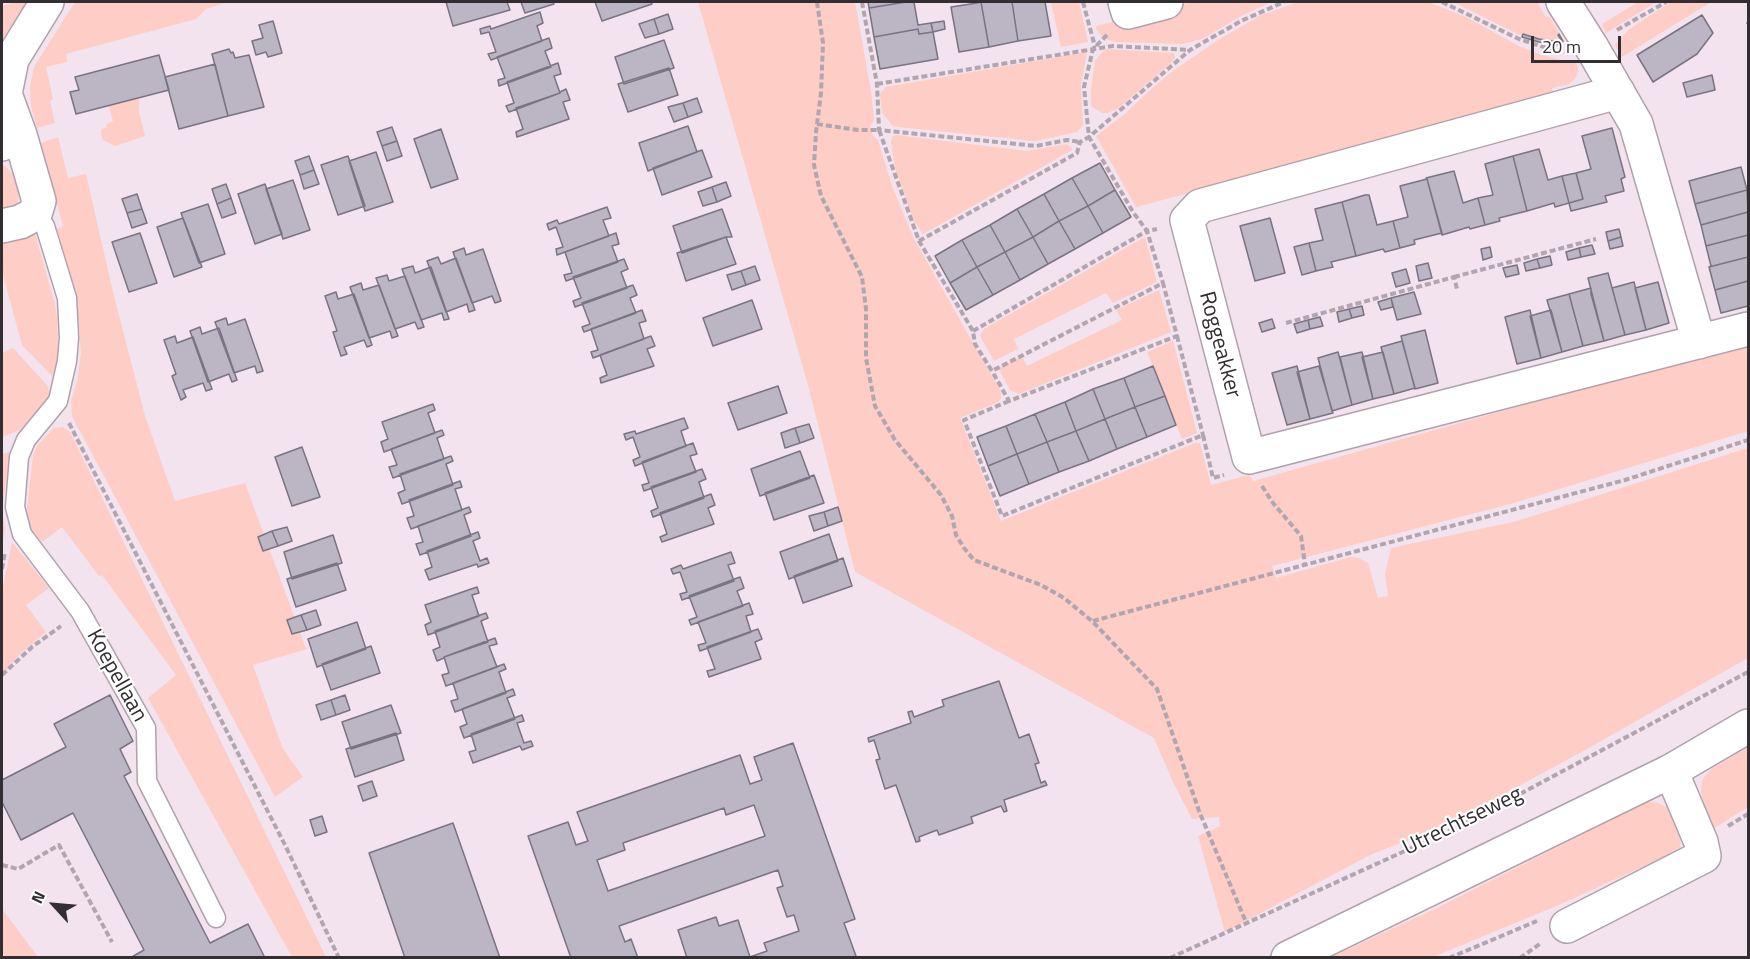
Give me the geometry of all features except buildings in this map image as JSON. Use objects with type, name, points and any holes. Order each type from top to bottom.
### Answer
[{"type":"street","points":[[2,226],[20,222],[35,214],[39,201],[11,139],[5,94],[12,59],[48,2]]},
{"type":"street","points":[[1125,2],[1128,12],[1166,2]]},
{"type":"street","points":[[1563,2],[1636,124],[1699,342]]},
{"type":"street","points":[[1187,220],[1200,206],[1618,92]]},
{"type":"street","name":"Roggeakker","points":[[1187,220],[1249,457],[1749,328]]},
{"type":"street","name":"Utrechtseweg","points":[[1288,957],[1671,771],[1749,726]]},
{"type":"street","points":[[1567,926],[1704,856],[1701,842],[1671,771]]},
{"type":"lane","points":[[35,214],[45,226],[67,298],[69,338],[67,360],[58,401]]},
{"type":"lane","name":"Koepellaan","points":[[58,401],[26,440],[19,458],[15,507],[21,534],[80,611],[146,728],[147,781],[216,918]]},
{"type":"path","points":[[817,2],[823,43],[814,165],[821,196],[862,277],[866,309],[866,358],[875,406],[895,440],[940,495],[952,516],[956,535],[974,560],[1041,585],[1064,598],[1092,622],[1157,689],[1199,811],[1246,922]]},
{"type":"path","points":[[862,2],[877,84],[879,129],[919,241],[973,331],[975,344],[1009,401]]},
{"type":"path","points":[[1083,2],[1094,48],[1084,87],[1089,137],[1133,212],[1147,231],[1177,336],[964,420],[1002,516],[1203,435],[1213,478],[1232,473]]},
{"type":"path","points":[[817,124],[858,130],[879,129],[1036,146],[1067,140],[1080,142],[1089,137],[1190,50],[1241,21],[1284,2]]},
{"type":"path","points":[[1442,2],[1519,39],[1566,55],[1591,46],[1666,2]]},
{"type":"path","points":[[877,84],[1094,48],[1113,46],[1190,50]]},
{"type":"path","points":[[919,241],[1077,153],[1080,142]]},
{"type":"path","points":[[973,331],[1147,231],[1187,220]]},
{"type":"path","points":[[1286,323],[1596,239]]},
{"type":"path","points":[[1454,277],[1457,289]]},
{"type":"path","points":[[992,371],[1163,283]]},
{"type":"path","points":[[58,401],[286,846],[339,957]]},
{"type":"path","points":[[1092,622],[1625,480],[1749,440]]},
{"type":"path","points":[[1257,477],[1273,503],[1301,536],[1305,565]]},
{"type":"path","points":[[2,675],[32,647],[80,611]]},
{"type":"path","name":"Utrechtseweg","points":[[1170,957],[1464,824],[1749,672]]},
{"type":"path","points":[[2,865],[18,869],[60,844],[112,942]]},
{"type":"shaded area","points":[[16,2],[29,2],[2,46],[2,6]]},
{"type":"shaded area","points":[[75,2],[228,2],[206,9],[196,19],[66,54],[67,62],[46,67],[53,99],[50,101],[55,123],[37,128],[31,106],[30,87],[34,67]]},
{"type":"shaded area","points":[[698,2],[855,2],[871,91],[874,121],[870,126],[873,136],[878,140],[892,186],[914,239],[1001,392],[998,402],[960,418],[1001,521],[1195,443],[1200,443],[1211,485],[1249,475],[1253,481],[1748,342],[1748,431],[1514,503],[1272,566],[1276,578],[1351,557],[1359,558],[1368,563],[1378,598],[1388,596],[1385,574],[1391,548],[1517,521],[1748,448],[1748,658],[1449,824],[1370,855],[1225,932],[1198,836],[1220,826],[1219,817],[1192,819],[1154,738],[855,572],[808,385]]},
{"type":"shaded area","points":[[1051,2],[1079,2],[1088,42],[1061,47]]},
{"type":"shaded area","points":[[1192,2],[1271,2],[1202,39],[1182,44],[1116,42],[1108,40],[1096,29],[1096,26]]},
{"type":"shaded area","points":[[1299,2],[1428,2],[1464,16],[1519,46],[1539,54],[1571,63],[1576,61],[1577,74],[1569,84],[1552,88],[1554,97],[1136,207],[1096,136],[1126,113],[1170,73],[1218,40],[1261,15]]},
{"type":"shaded area","points":[[1453,2],[1537,2],[1546,17],[1549,16],[1562,42],[1540,40],[1523,34],[1522,36]]},
{"type":"shaded area","points":[[1638,2],[1656,2],[1606,33],[1602,24]]},
{"type":"shaded area","points":[[1671,2],[1711,2],[1622,57],[1615,45],[1628,30]]},
{"type":"shaded area","points":[[1107,49],[1174,53],[1175,58],[1117,109],[1102,113],[1091,106],[1091,90],[1095,61]]},
{"type":"shaded area","points":[[1087,52],[1081,85],[1083,125],[1077,132],[1035,141],[898,127],[893,126],[882,113],[880,94],[886,87]]},
{"type":"shaded area","points":[[139,98],[139,112],[145,136],[115,146],[103,140],[102,129],[113,121],[109,106]]},
{"type":"shaded area","points":[[896,135],[1027,151],[1067,144],[1072,150],[923,234],[914,221],[895,168],[891,143],[892,137]]},
{"type":"shaded area","points":[[58,137],[68,178],[86,174],[145,416],[175,501],[245,483],[307,649],[253,665],[283,749],[303,777],[275,797],[72,416],[71,401],[78,377],[81,353],[77,298],[57,229],[63,226],[41,143]]},
{"type":"shaded area","points":[[2,164],[13,175],[19,194],[14,207],[2,211]]},
{"type":"shaded area","points":[[35,234],[57,318],[57,362],[54,378],[22,345],[2,271],[2,243]]},
{"type":"shaded area","points":[[1145,237],[1157,282],[1113,303],[1106,293],[1014,339],[1018,349],[994,361],[980,336],[984,329]]},
{"type":"shaded area","points":[[1159,290],[1171,332],[1019,394],[1010,390],[998,368],[1022,356],[1027,366],[1122,320],[1116,310]]},
{"type":"shaded area","points":[[1173,341],[1197,433],[1182,439],[1147,352]]},
{"type":"shaded area","points":[[13,348],[47,385],[50,393],[43,407],[20,430],[2,437],[2,353]]},
{"type":"shaded area","points":[[63,427],[70,432],[326,957],[292,957],[148,698],[176,675],[102,575],[99,576],[62,527],[42,542],[30,528],[26,517],[33,455],[37,446],[54,428]]},
{"type":"shaded area","points":[[10,452],[2,511],[2,454]]},
{"type":"shaded area","points":[[2,511],[5,529],[2,545]]},
{"type":"shaded area","points":[[12,542],[49,588],[26,605],[46,632],[19,655],[2,675],[2,592]]},
{"type":"shaded area","points":[[1748,747],[1748,807],[1711,830],[1701,792],[1702,780],[1711,769]]},
{"type":"shaded area","points":[[1647,802],[1656,802],[1668,808],[1674,815],[1681,834],[1680,847],[1664,857],[1561,904],[1433,957],[1329,958],[1437,908]]},
{"type":"shaded area","points":[[2,909],[38,957],[2,957]]}]
